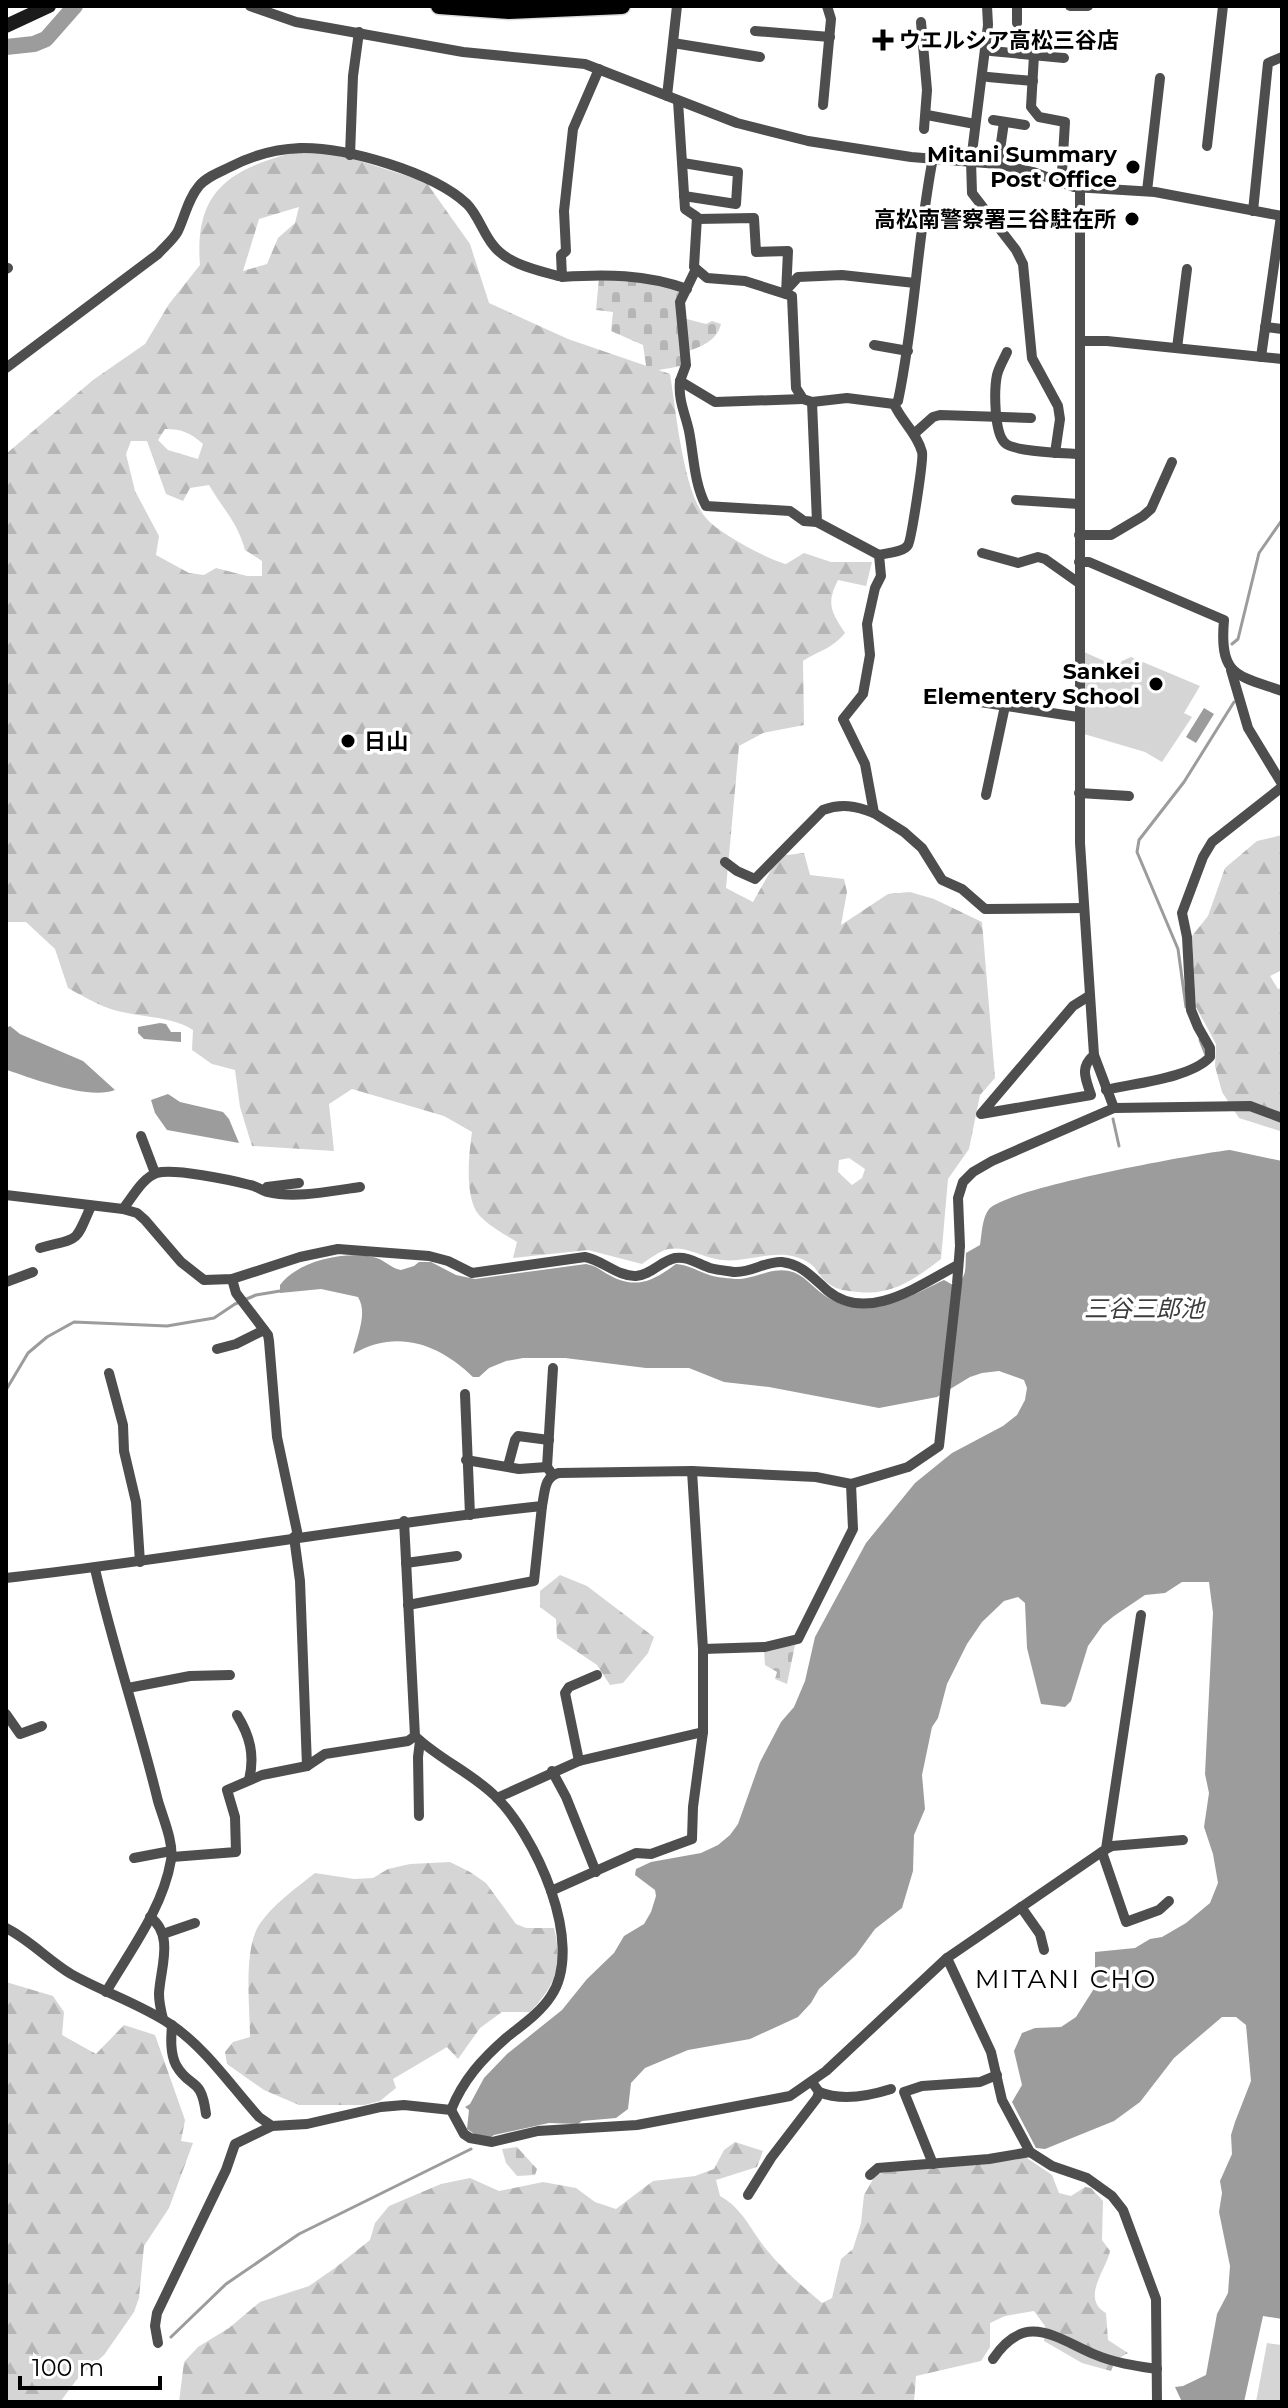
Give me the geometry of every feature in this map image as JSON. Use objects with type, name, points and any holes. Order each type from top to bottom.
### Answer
[{"type":"main road","points":[[6,26],[49,6]]},
{"type":"main road","points":[[439,6],[509,11],[622,6]]},
{"type":"street","points":[[250,6],[296,22],[463,52],[569,61],[599,69],[672,99],[771,133],[911,157],[998,164],[1080,188],[1147,191],[1282,216],[1261,357]]},
{"type":"street","points":[[677,6],[672,99],[683,163],[685,209],[697,219],[754,218],[756,252],[788,251],[786,292]]},
{"type":"street","points":[[823,105],[831,19],[827,6]]},
{"type":"street","points":[[987,6],[988,25],[971,161],[972,193],[1016,250],[1023,264],[1032,358],[1058,406],[1060,419],[1055,453]]},
{"type":"street","points":[[1017,6],[1017,23]]},
{"type":"street","points":[[1070,6],[1088,6]]},
{"type":"street","points":[[1207,146],[1223,6]]},
{"type":"street","points":[[921,22],[927,90],[924,129]]},
{"type":"street","points":[[755,31],[830,37]]},
{"type":"street","points":[[350,155],[353,76],[359,32]]},
{"type":"street","points":[[673,43],[760,57]]},
{"type":"street","points":[[991,51],[1064,58]]},
{"type":"street","points":[[1034,55],[1031,107],[1039,117],[1065,122],[1062,172],[1056,181]]},
{"type":"street","points":[[1253,211],[1268,63],[1282,57]]},
{"type":"street","points":[[599,69],[573,129],[564,211],[566,251],[561,255],[562,277],[632,276],[687,289]]},
{"type":"street","points":[[988,77],[1033,81]]},
{"type":"street","points":[[1147,191],[1160,78]]},
{"type":"street","points":[[927,115],[975,124]]},
{"type":"street","points":[[998,164],[999,121],[1025,125]]},
{"type":"street","points":[[6,368],[158,254],[178,231],[199,185],[251,158],[285,150],[328,150],[415,175],[469,206],[493,246],[503,256],[558,276]]},
{"type":"street","points":[[894,404],[898,401],[908,351],[933,158]]},
{"type":"street","points":[[683,163],[738,172],[736,204],[684,196]]},
{"type":"street","points":[[1080,188],[1079,793],[1094,1055],[1114,1108]]},
{"type":"street","points":[[697,219],[694,267],[707,278],[745,281],[792,296],[796,388],[807,400],[817,522]]},
{"type":"street","points":[[696,269],[680,302],[686,365],[678,397],[689,432],[698,491],[706,506],[790,511],[804,521],[817,522],[879,555],[906,549],[911,543],[913,510],[924,456],[915,433],[907,427],[894,404]]},
{"type":"street","points":[[1177,348],[1187,269]]},
{"type":"street","points":[[786,292],[798,277],[842,275],[915,283]]},
{"type":"street","points":[[1265,327],[1282,329]]},
{"type":"street","points":[[1082,341],[1282,359]]},
{"type":"street","points":[[874,345],[908,351]]},
{"type":"street","points":[[1007,352],[998,375],[999,433],[1009,446],[1079,454]]},
{"type":"street","points":[[680,381],[715,402],[847,398],[894,404]]},
{"type":"street","points":[[915,433],[933,417],[940,415],[1031,418]]},
{"type":"street","points":[[1079,535],[1111,535],[1143,516],[1151,509],[1172,462]]},
{"type":"street","points":[[1016,500],[1079,504]]},
{"type":"street","points":[[982,553],[1018,563],[1038,557],[1045,559],[1079,583]]},
{"type":"street","points":[[874,813],[865,764],[843,719],[863,694],[870,655],[867,624],[881,576],[879,555]]},
{"type":"street","points":[[1079,562],[1089,562],[1224,620],[1222,646],[1248,728],[1282,786],[1212,842],[1203,857],[1182,913],[1187,937],[1191,1010],[1210,1048],[1210,1057],[1202,1066],[1185,1072],[1106,1090]]},
{"type":"street","points":[[1231,670],[1239,676],[1282,691]]},
{"type":"street","points":[[980,702],[1078,717]]},
{"type":"street","points":[[986,795],[1005,706]]},
{"type":"street","points":[[1079,793],[1129,796]]},
{"type":"street","points":[[725,862],[755,879],[823,810],[836,805],[846,806],[874,813],[904,832],[922,848],[942,880],[962,889],[985,909],[1084,908]]},
{"type":"street","points":[[1089,996],[1073,1006],[981,1114],[1091,1095],[1083,1069],[1094,1055]]},
{"type":"street","points":[[466,1460],[549,1471],[692,1471],[816,1477],[851,1484],[908,1467],[939,1446],[957,1284],[958,1198],[963,1182],[973,1172],[1114,1108],[1250,1106],[1282,1118]]},
{"type":"street","points":[[141,1136],[155,1173]]},
{"type":"street","points":[[123,1209],[155,1173],[168,1172],[266,1188],[299,1183]]},
{"type":"street","points":[[253,1186],[265,1192],[282,1193],[360,1187]]},
{"type":"street","points":[[6,1195],[137,1213],[195,1275],[204,1280],[232,1279],[300,1257],[338,1249],[439,1258],[472,1273],[585,1257],[630,1276],[638,1276],[677,1258],[687,1258],[711,1268],[744,1272],[766,1264],[786,1262],[806,1271],[831,1294],[873,1304],[898,1296],[958,1265]]},
{"type":"street","points":[[40,1248],[73,1241],[91,1206]]},
{"type":"street","points":[[6,1282],[33,1272]]},
{"type":"street","points":[[232,1279],[236,1293],[264,1330],[270,1349],[277,1437],[296,1537],[300,1581],[307,1766]]},
{"type":"street","points":[[217,1349],[236,1344],[264,1330]]},
{"type":"street","points":[[408,1605],[534,1581],[549,1471],[553,1368]]},
{"type":"street","points":[[109,1373],[123,1425],[124,1451],[136,1502],[140,1562]]},
{"type":"street","points":[[465,1394],[470,1515]]},
{"type":"street","points":[[508,1466],[518,1436],[549,1440]]},
{"type":"street","points":[[551,1891],[636,1853],[651,1854],[692,1839],[703,1732],[703,1649],[692,1471]]},
{"type":"street","points":[[703,1649],[765,1647],[798,1639],[853,1529],[851,1484]]},
{"type":"street","points":[[6,1578],[95,1569],[404,1521],[542,1506]]},
{"type":"street","points":[[404,1521],[418,1739],[419,1816]]},
{"type":"street","points":[[406,1563],[457,1556]]},
{"type":"street","points":[[95,1569],[172,1854],[163,1891],[106,1992]]},
{"type":"street","points":[[1141,1615],[1104,1850],[1126,1922],[1159,1910],[1169,1901]]},
{"type":"street","points":[[128,1688],[190,1676],[230,1675]]},
{"type":"street","points":[[579,1761],[565,1693],[569,1687],[597,1675]]},
{"type":"street","points":[[6,1714],[20,1734],[42,1726]]},
{"type":"street","points":[[237,1715],[248,1734],[253,1763],[249,1780]]},
{"type":"street","points":[[497,1798],[579,1761],[703,1732]]},
{"type":"street","points":[[134,1858],[236,1852],[235,1817],[227,1790],[249,1780],[307,1766],[325,1754],[418,1739],[497,1798],[526,1837],[551,1891],[564,1964],[551,1996],[473,2069],[459,2089],[451,2110],[464,2134],[492,2142],[538,2131],[646,2123],[790,2096],[812,2082],[947,1958],[1104,1850],[1112,1846],[1183,1840]]},
{"type":"street","points":[[552,1771],[566,1797],[596,1872]]},
{"type":"street","points":[[1021,1907],[1040,1934],[1044,1950]]},
{"type":"street","points":[[150,1917],[163,1934],[166,1955],[159,1994],[176,2066],[199,2086],[206,2114]]},
{"type":"street","points":[[163,1934],[195,1923]]},
{"type":"street","points":[[6,1928],[70,1973],[167,2022],[193,2041],[259,2117],[272,2126]]},
{"type":"street","points":[[947,1958],[991,2052],[1002,2100],[1030,2152],[1052,2166],[1087,2178],[1112,2196],[1123,2210],[1156,2299],[1157,2402]]},
{"type":"street","points":[[933,2164],[904,2092],[922,2086],[980,2082],[997,2075]]},
{"type":"street","points":[[812,2082],[819,2092],[830,2097],[872,2095],[891,2089]]},
{"type":"street","points":[[748,2195],[819,2092]]},
{"type":"street","points":[[158,2343],[155,2326],[157,2313],[226,2170],[235,2144],[272,2126],[307,2124],[381,2107],[404,2105],[451,2110]]},
{"type":"street","points":[[870,2175],[878,2168],[989,2159],[1030,2152]]},
{"type":"street","points":[[993,2359],[1010,2337],[1036,2331],[1098,2356],[1157,2369]]},
{"type":"green space","points":[[296,152],[335,153],[426,182],[470,244],[489,303],[568,339],[670,374],[686,471],[698,506],[712,524],[743,545],[786,564],[804,553],[831,562],[872,562],[866,586],[838,580],[834,588],[832,607],[845,633],[830,646],[803,661],[804,725],[763,733],[739,746],[726,888],[753,902],[779,856],[804,853],[810,875],[844,879],[847,892],[841,925],[888,894],[910,892],[934,899],[982,922],[995,1078],[980,1095],[969,1149],[948,1179],[941,1259],[912,1279],[882,1291],[850,1291],[832,1286],[813,1266],[796,1257],[777,1255],[726,1260],[675,1248],[662,1251],[642,1264],[588,1250],[513,1258],[517,1242],[487,1223],[474,1207],[469,1175],[472,1132],[444,1116],[352,1089],[329,1104],[334,1151],[252,1146],[240,1107],[235,1070],[212,1064],[192,1050],[193,1030],[164,1019],[108,1008],[68,988],[55,949],[26,922],[6,922],[6,454],[93,380],[145,344],[169,304],[200,265],[203,219],[210,201],[235,176]],"holes":[[[299,207],[295,223],[278,238],[267,264],[243,271],[259,219]],[[165,429],[171,429],[186,432],[203,444],[198,459],[168,450],[158,440]],[[131,441],[147,441],[166,494],[183,501],[190,488],[209,485],[234,524],[245,550],[262,561],[262,576],[247,576],[216,568],[204,575],[189,573],[156,555],[159,536],[135,491],[126,454]],[[849,1158],[865,1169],[862,1178],[852,1185],[838,1172],[839,1160]]]},
{"type":"green space","points":[[599,278],[658,283],[682,292],[679,317],[706,324],[712,321],[721,324],[719,330],[708,342],[685,352],[682,366],[647,372],[643,345],[611,331],[613,312],[596,310]]},
{"type":"green space","points":[[1084,652],[1118,667],[1131,657],[1200,686],[1184,713],[1192,717],[1162,762],[1145,752],[1084,734]]},
{"type":"green space","points":[[1282,835],[1282,970],[1270,976],[1278,989],[1282,988],[1280,1131],[1239,1118],[1222,1092],[1215,1066],[1216,1044],[1196,1007],[1192,936],[1208,916],[1225,868],[1257,841]]},
{"type":"green space","points":[[560,1575],[587,1586],[654,1637],[648,1653],[623,1683],[610,1685],[597,1665],[557,1638],[556,1619],[540,1607],[540,1591]]},
{"type":"green space","points":[[795,1645],[787,1684],[775,1679],[777,1672],[765,1665],[764,1650]]},
{"type":"green space","points":[[450,1862],[486,1883],[516,1924],[526,1928],[554,1928],[558,1953],[556,1973],[530,2012],[502,2012],[480,2028],[458,2059],[447,2047],[393,2079],[396,2088],[380,2101],[364,2105],[299,2105],[264,2090],[227,2064],[225,2052],[233,2042],[250,2037],[248,1980],[251,1949],[259,1925],[277,1904],[315,1873],[354,1879],[373,1878],[388,1869],[410,1864]]},
{"type":"green space","points":[[6,1982],[53,1996],[64,2012],[62,2035],[96,2054],[124,2025],[155,2035],[185,2120],[181,2141],[193,2143],[169,2208],[144,2246],[139,2298],[134,2312],[104,2355],[78,2378],[60,2402],[6,2402]]},
{"type":"green space","points":[[735,2142],[763,2151],[757,2167],[716,2180],[720,2196],[740,2213],[779,2264],[822,2303],[832,2298],[841,2259],[853,2249],[861,2223],[864,2195],[876,2174],[987,2163],[1024,2156],[1052,2175],[1059,2193],[1071,2196],[1085,2187],[1091,2188],[1103,2201],[1102,2240],[1110,2251],[1097,2283],[1095,2300],[1106,2313],[1108,2340],[1128,2353],[1116,2360],[1111,2371],[1082,2363],[1044,2341],[1045,2326],[1034,2311],[1005,2316],[990,2323],[990,2347],[981,2361],[916,2376],[914,2402],[179,2402],[184,2362],[198,2347],[229,2328],[260,2302],[309,2286],[335,2268],[370,2240],[375,2223],[389,2206],[441,2184],[470,2178],[499,2191],[543,2182],[576,2188],[595,2202],[616,2209],[653,2181],[695,2176],[714,2169],[724,2150]]},
{"type":"green space","points":[[517,2147],[537,2169],[535,2175],[517,2176],[506,2163],[502,2149]]},
{"type":"green space","points":[[1267,2343],[1282,2345],[1282,2402],[1256,2402]]},
{"type":"water","points":[[1204,708],[1214,714],[1196,743],[1186,737]]},
{"type":"water","points":[[166,1024],[171,1032],[181,1032],[181,1042],[144,1039],[138,1033],[138,1027]]},
{"type":"water","points":[[10,1026],[20,1034],[83,1061],[115,1090],[76,1090],[7,1070],[6,1028]]},
{"type":"water","points":[[168,1094],[180,1102],[223,1112],[239,1143],[167,1130],[155,1113],[151,1100]]},
{"type":"water","name":"三谷三郎池","points":[[1230,1150],[1282,1161],[1282,2319],[1263,2316],[1244,2402],[1182,2402],[1175,2387],[1206,2375],[1217,2314],[1228,2293],[1230,2266],[1219,2212],[1220,2181],[1232,2154],[1231,2135],[1251,2081],[1246,2025],[1236,2017],[1222,2017],[1174,2058],[1140,2102],[1114,2121],[1045,2149],[1036,2148],[1012,2102],[1022,2085],[1014,2051],[1022,2033],[1035,2028],[1061,2027],[1076,2017],[1095,1987],[1095,1952],[1135,1948],[1150,1939],[1162,1937],[1186,1923],[1210,1903],[1218,1883],[1204,1827],[1209,1793],[1205,1774],[1213,1613],[1209,1582],[1182,1582],[1165,1593],[1145,1595],[1103,1625],[1088,1646],[1071,1701],[1065,1707],[1041,1704],[1027,1648],[1025,1603],[1018,1597],[1004,1601],[982,1622],[967,1644],[947,1684],[938,1718],[932,1727],[922,1775],[925,1809],[914,1835],[913,1871],[902,1908],[875,1929],[856,1955],[819,1989],[798,2017],[750,2039],[688,2050],[645,2068],[631,2083],[628,2109],[616,2118],[578,2124],[549,2123],[494,2135],[485,2141],[467,2129],[469,2110],[465,2107],[470,2104],[484,2078],[507,2054],[562,2010],[587,1979],[614,1953],[624,1936],[644,1924],[656,1896],[655,1890],[635,1875],[636,1869],[651,1862],[701,1853],[718,1845],[738,1824],[760,1762],[781,1722],[794,1707],[805,1681],[815,1637],[866,1543],[915,1483],[952,1453],[1003,1426],[1017,1415],[1027,1388],[1024,1380],[999,1371],[982,1373],[937,1397],[879,1408],[769,1387],[724,1382],[689,1368],[646,1368],[565,1358],[506,1361],[489,1368],[479,1377],[473,1377],[446,1356],[416,1343],[385,1342],[353,1354],[362,1317],[358,1297],[321,1289],[280,1293],[280,1285],[309,1264],[348,1255],[377,1258],[401,1270],[419,1262],[431,1262],[456,1275],[475,1279],[586,1264],[619,1280],[636,1283],[652,1279],[676,1264],[735,1279],[789,1271],[839,1303],[870,1308],[900,1300],[944,1280],[953,1285],[958,1283],[965,1272],[966,1253],[980,1245],[989,1209],[1003,1201],[1103,1173]]},
{"type":"waterway","points":[[6,47],[34,44],[46,39],[75,6]]},
{"type":"waterway","points":[[1232,644],[1238,639],[1259,553],[1282,520]]},
{"type":"waterway","points":[[1186,1007],[1178,949],[1137,852],[1139,840],[1184,782],[1234,702]]},
{"type":"waterway","points":[[1200,1040],[1206,1055]]},
{"type":"waterway","points":[[1113,1119],[1119,1146]]},
{"type":"waterway","points":[[6,1390],[28,1353],[47,1337],[74,1322],[167,1326],[214,1318],[256,1295],[280,1291]]},
{"type":"waterway","points":[[171,2337],[226,2284],[299,2234],[471,2149]]},
{"type":"place","name":"ウエルシア高松三谷店","points":[[883,40]]},
{"type":"place","name":"Mitani Summary Post Office","points":[[1133,167]]},
{"type":"place","name":"高松南警察署三谷駐在所","points":[[1132,219]]},
{"type":"place","name":"Sankei Elementery School","points":[[1156,684]]},
{"type":"place","name":"日山","points":[[348,741]]},
{"type":"district","name":"MITANI CHO","points":[[1066,1979]]}]
